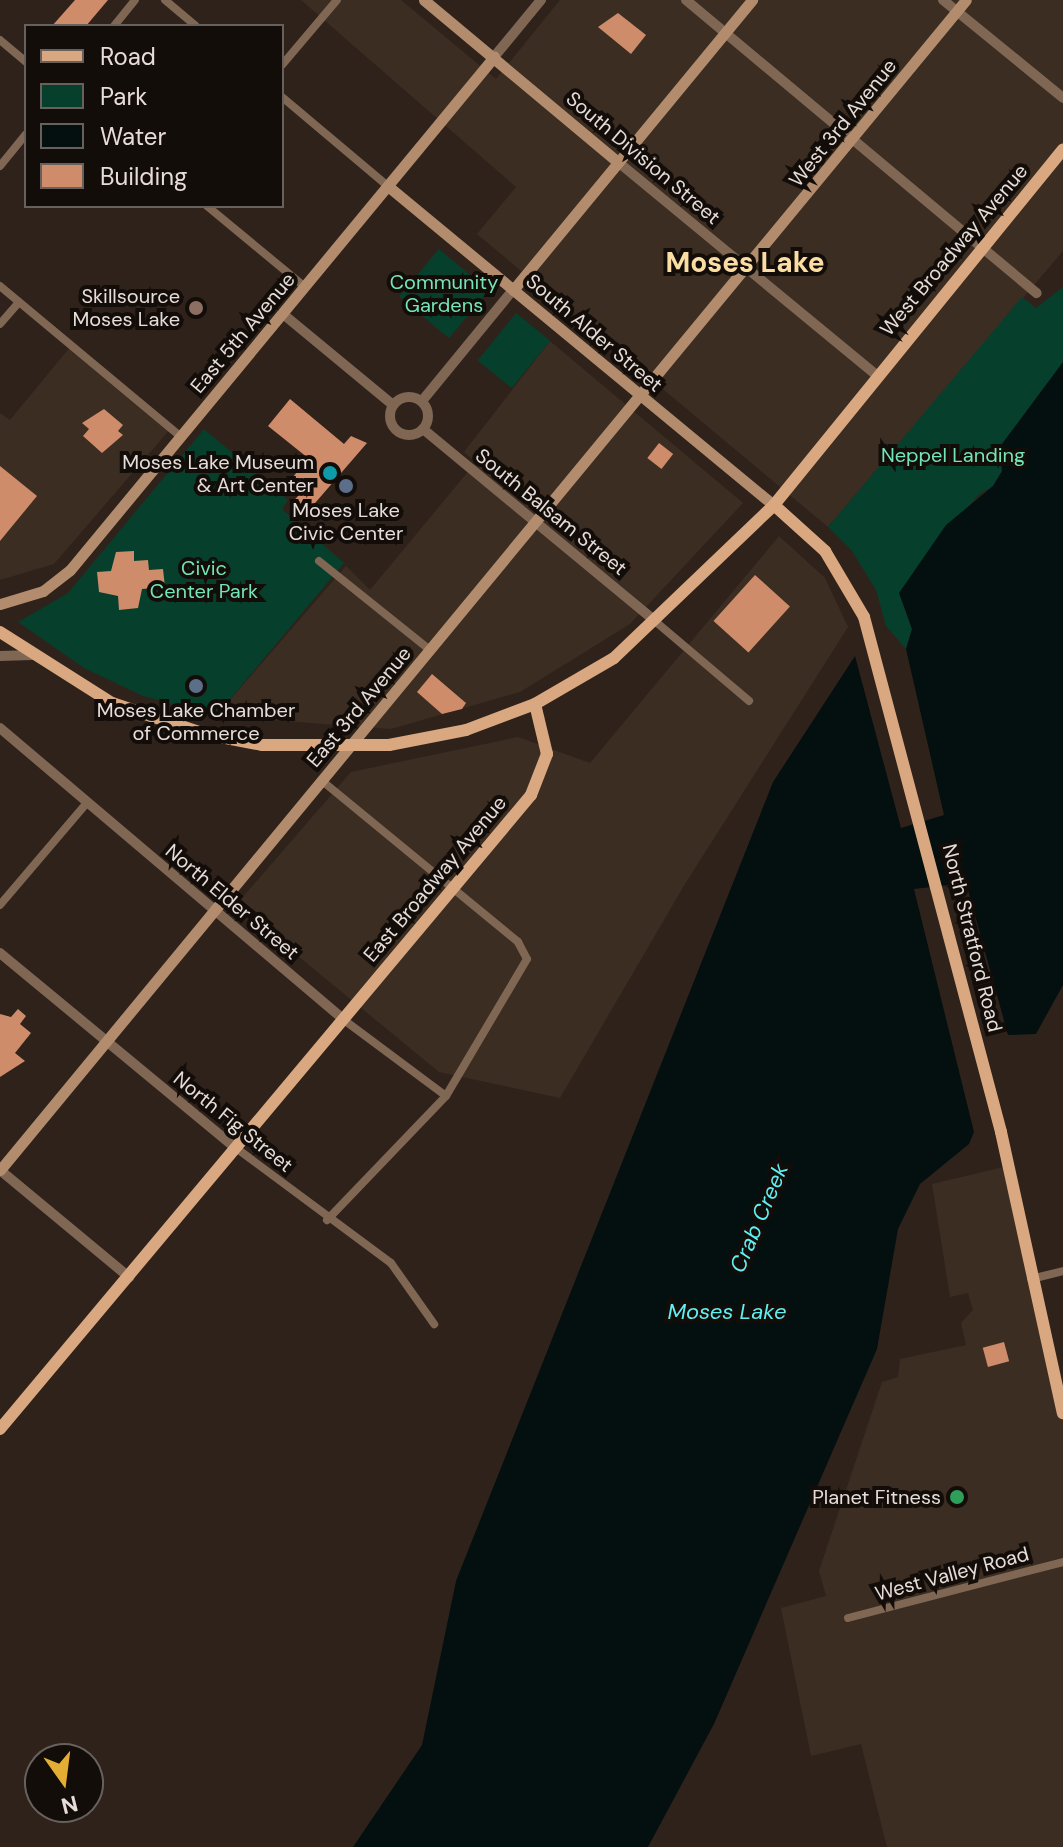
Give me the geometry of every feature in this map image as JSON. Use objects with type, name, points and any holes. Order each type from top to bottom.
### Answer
[{"type":"main road","name":"South Division Street","points":[[424,0],[618,162]]},
{"type":"main road","points":[[513,290],[752,0]]},
{"type":"main road","name":"West 3rd Avenue","points":[[747,268],[966,0]]},
{"type":"main road","name":"East 5th Avenue","points":[[0,604],[62,578],[494,57]]},
{"type":"main road","name":"West Broadway Avenue","points":[[876,375],[1063,150]]},
{"type":"main road","name":"South Alder Street","points":[[389,187],[774,505]]},
{"type":"main road","name":"East 3rd Avenue","points":[[0,1170],[747,268]]},
{"type":"main road","points":[[0,632],[32,655],[151,719],[262,745],[349,747],[466,730],[535,704],[589,675],[656,622],[774,505],[876,375]]},
{"type":"main road","name":"North Stratford Road","points":[[774,505],[825,551],[864,617],[943,903],[1063,1413]]},
{"type":"main road","name":"East Broadway Avenue","points":[[0,1429],[344,1020],[544,772],[546,737],[535,704]]},
{"type":"street","points":[[116,24],[135,0]]},
{"type":"street","points":[[165,0],[194,24]]},
{"type":"street","points":[[284,63],[337,0]]},
{"type":"street","points":[[494,57],[541,0]]},
{"type":"street","points":[[686,0],[1037,293]]},
{"type":"street","points":[[943,0],[1063,98]]},
{"type":"street","points":[[0,40],[24,60]]},
{"type":"street","name":"South Alder Street","points":[[284,99],[389,187]]},
{"type":"street","points":[[0,166],[24,136]]},
{"type":"street","name":"South Division Street","points":[[618,162],[876,375]]},
{"type":"street","points":[[209,208],[305,287]]},
{"type":"street","points":[[0,286],[181,437]]},
{"type":"street","points":[[422,401],[513,290]]},
{"type":"street","points":[[0,324],[19,302]]},
{"type":"street","name":"South Balsam Street","points":[[283,314],[393,405],[389,416],[397,431],[413,435],[423,429],[656,622]]},
{"type":"street","points":[[393,405],[407,396],[422,401],[428,412],[423,429]]},
{"type":"street","points":[[319,561],[430,650]]},
{"type":"street","points":[[656,622],[749,701]]},
{"type":"street","points":[[0,656],[32,655]]},
{"type":"street","name":"North Elder Street","points":[[0,728],[344,1020],[446,1096]]},
{"type":"street","points":[[321,780],[526,952],[512,989],[446,1096],[327,1220]]},
{"type":"street","points":[[0,905],[86,804]]},
{"type":"street","name":"North Fig Street","points":[[0,953],[236,1148],[327,1220],[391,1263],[434,1324]]},
{"type":"street","points":[[0,1170],[129,1277]]},
{"type":"street","points":[[1031,1279],[1063,1271]]},
{"type":"street","name":"West Valley Road","points":[[848,1618],[1063,1562]]},
{"type":"shaded area","points":[[301,0],[401,0],[496,79],[560,0],[1063,0],[1063,251],[828,527],[477,234],[516,187]]},
{"type":"shaded area","points":[[550,341],[743,503],[630,624],[520,692],[391,729],[216,716],[346,566],[370,590],[476,462],[464,452]]},
{"type":"shaded area","points":[[71,346],[171,428],[54,564],[0,580],[0,413],[10,420]]},
{"type":"shaded area","points":[[779,536],[825,578],[848,627],[685,884],[560,1098],[439,1072],[236,905],[351,772],[518,737],[590,763]]},
{"type":"shaded area","points":[[1008,1166],[1063,1405],[1063,1847],[887,1847],[861,1744],[811,1756],[781,1608],[826,1596],[819,1571],[882,1382],[898,1377],[900,1359],[966,1345],[961,1323],[973,1310],[968,1293],[950,1297],[932,1184]]},
{"type":"green space","name":"Community Gardens","points":[[439,249],[489,291],[449,338],[399,296]]},
{"type":"green space","name":"Neppel Landing","points":[[1063,287],[1063,362],[999,448],[1002,471],[993,486],[978,495],[899,593],[912,629],[906,649],[886,626],[876,590],[852,551],[828,527],[1022,297],[1036,308]]},
{"type":"green space","name":"Community Gardens","points":[[516,313],[550,341],[512,388],[478,360]]},
{"type":"green space","name":"Civic Center Park","points":[[204,429],[288,500],[282,509],[344,563],[216,716],[143,696],[84,668],[18,622],[68,593]]},
{"type":"water","name":"Moses Lake","points":[[1063,362],[1063,985],[1036,1034],[1008,1035],[966,883],[914,889],[974,1132],[969,1144],[920,1184],[898,1229],[877,1349],[714,1724],[648,1847],[353,1847],[422,1745],[456,1581],[773,782],[855,656],[901,828],[944,815],[906,649],[912,629],[899,593],[946,525],[993,486],[1002,471],[999,448]]},
{"type":"building","points":[[75,0],[108,0],[88,24],[54,24]]},
{"type":"building","points":[[618,13],[646,35],[631,54],[598,27]]},
{"type":"building","points":[[290,399],[344,444],[351,436],[367,443],[303,517],[290,505],[306,487],[293,477],[308,458],[268,426]]},
{"type":"building","points":[[104,409],[123,425],[118,431],[123,435],[102,453],[83,436],[89,429],[82,423]]},
{"type":"building","points":[[659,443],[673,454],[661,469],[647,458]]},
{"type":"building","points":[[0,466],[37,496],[0,541]]},
{"type":"building","points":[[134,551],[134,561],[148,560],[149,570],[163,569],[165,587],[142,589],[138,608],[119,610],[118,596],[99,592],[97,572],[111,571],[116,552]]},
{"type":"building","points":[[755,575],[790,606],[748,653],[714,621]]},
{"type":"building","points":[[432,674],[466,703],[462,709],[442,714],[417,692]]},
{"type":"building","points":[[18,1009],[26,1016],[20,1024],[31,1033],[15,1053],[25,1061],[0,1077],[0,1014],[11,1017]]},
{"type":"building","points":[[1004,1342],[1009,1361],[988,1367],[983,1348]]},
{"type":"place","name":"Skillsource Moses Lake","points":[[196,308]]},
{"type":"place","name":"Moses Lake Museum & Art Center","points":[[330,473]]},
{"type":"place","name":"Moses Lake Civic Center","points":[[346,486]]},
{"type":"place","name":"Moses Lake Chamber of Commerce","points":[[196,686]]},
{"type":"place","name":"Planet Fitness","points":[[957,1497]]},
{"type":"district","name":"Moses Lake","points":[[745,263]]},
{"type":"water label","name":"Crab Creek","points":[[759,1218]]}]
